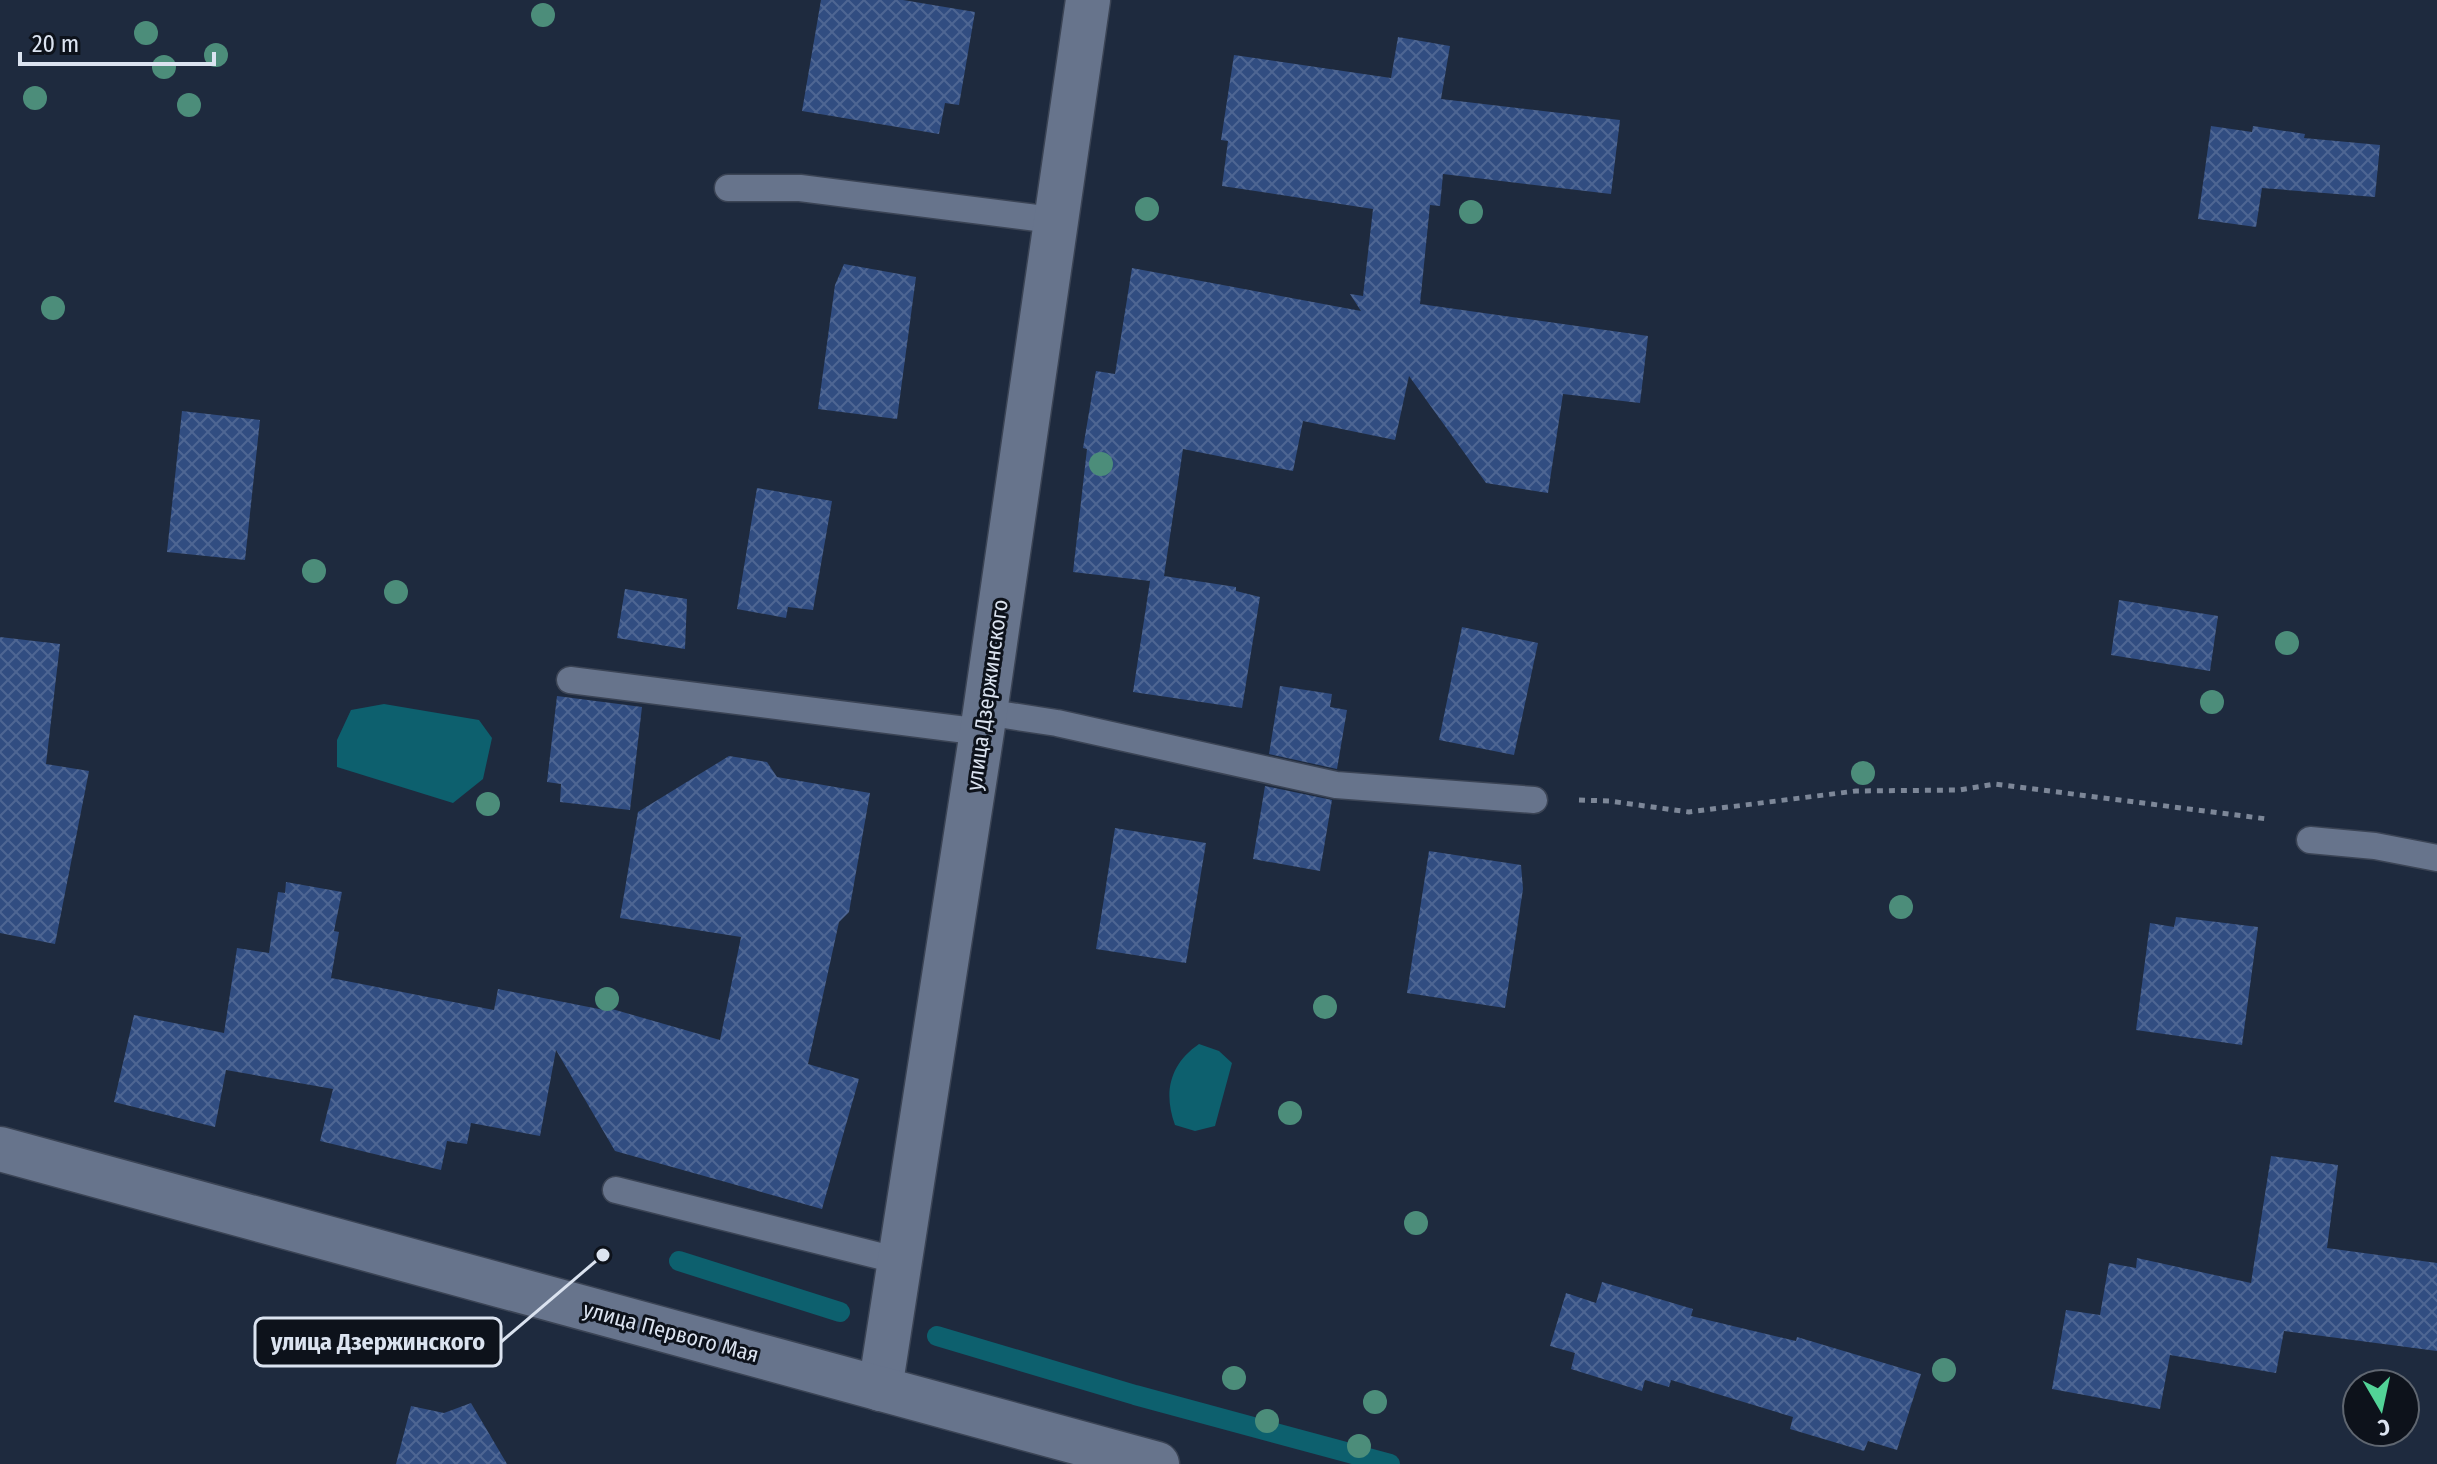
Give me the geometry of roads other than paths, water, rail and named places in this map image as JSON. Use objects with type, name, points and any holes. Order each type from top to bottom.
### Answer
[{"type":"street","name":"улица Дзержинского","points":[[880,1389],[983,722],[1053,220],[1088,0]]},
{"type":"street","name":"улица Первого Мая","points":[[0,1149],[1157,1464]]},
{"type":"lane","points":[[728,188],[800,188],[1053,220]]},
{"type":"lane","points":[[570,680],[983,722],[1057,723],[1336,785],[1534,800]]},
{"type":"lane","points":[[2310,840],[2375,846],[2437,858]]},
{"type":"lane","points":[[616,1190],[900,1261]]},
{"type":"waterway","points":[[679,1261],[840,1312]]},
{"type":"waterway","points":[[937,1336],[1135,1395],[1390,1464]]},
{"type":"place","name":"улица Дзержинского","points":[[603,1255]]}]
